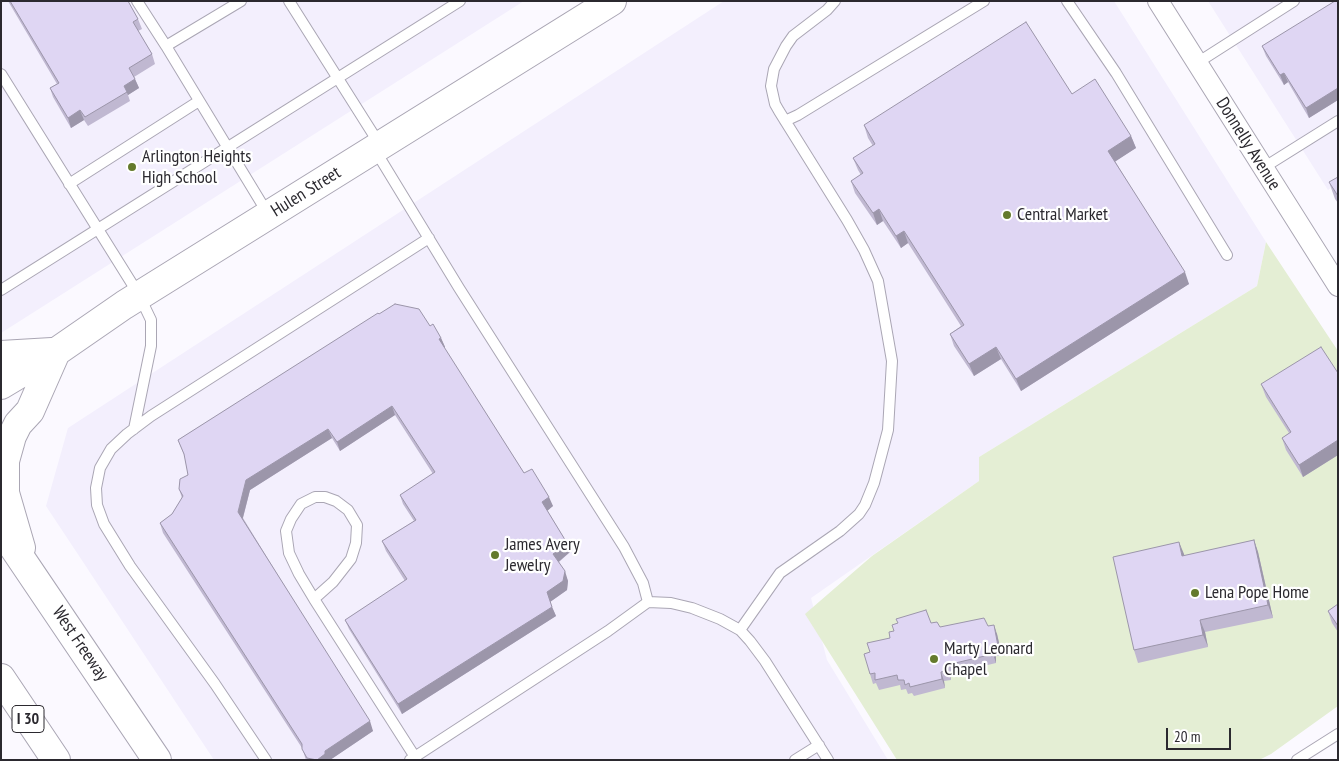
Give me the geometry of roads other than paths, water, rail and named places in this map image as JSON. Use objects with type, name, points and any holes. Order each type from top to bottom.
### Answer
[{"type":"main road","name":"Hulen Street","points":[[1,385],[56,352],[139,295],[612,1]]},
{"type":"main road","points":[[1,355],[56,352],[30,411],[18,424],[12,436],[5,461],[5,493],[28,567]]},
{"type":"main road","name":"West Freeway","points":[[1,529],[158,760]]},
{"type":"main road","name":"I 30","points":[[1,678],[56,760]]},
{"type":"street","name":"Donnelly Avenue","points":[[1158,1],[1338,286]]},
{"type":"lane","points":[[137,1],[269,215]]},
{"type":"lane","points":[[166,46],[242,1]]},
{"type":"lane","points":[[289,1],[338,78],[429,238],[624,547],[643,583],[648,602]]},
{"type":"lane","points":[[1,290],[460,1]]},
{"type":"lane","points":[[740,630],[780,573],[840,531],[859,514],[865,505],[876,476],[890,413],[892,361],[878,282],[864,250],[775,104],[773,95],[772,77],[774,69],[786,46],[793,36],[827,10],[835,1]]},
{"type":"lane","points":[[785,121],[798,115],[984,1]]},
{"type":"lane","points":[[1067,1],[1116,73],[1227,256]]},
{"type":"lane","points":[[1197,63],[1294,1]]},
{"type":"lane","points":[[1,74],[139,295],[151,320],[151,346],[134,429]]},
{"type":"lane","points":[[70,184],[199,102]]},
{"type":"lane","points":[[1263,168],[1338,121]]},
{"type":"lane","points":[[266,760],[215,684],[130,566],[104,524],[100,515],[96,488],[100,468],[111,449],[134,429],[429,238]]},
{"type":"lane","points":[[314,599],[334,582],[351,558],[356,543],[357,525],[348,510],[336,501],[325,497],[315,497],[301,504],[291,519],[286,531],[289,553],[299,574],[314,599],[412,758],[614,627],[648,602],[671,603],[692,608],[740,630],[765,661],[828,760]]},
{"type":"lane","points":[[1297,760],[1338,734]]},
{"type":"lane","points":[[795,760],[819,745]]},
{"type":"place","name":"Arlington Heights High School","points":[[132,167]]},
{"type":"place","name":"Central Market","points":[[1007,215]]},
{"type":"place","name":"James Avery Jewelry","points":[[495,555]]},
{"type":"place","name":"Lena Pope Home","points":[[1195,593]]},
{"type":"place","name":"Marty Leonard Chapel","points":[[934,659]]}]
